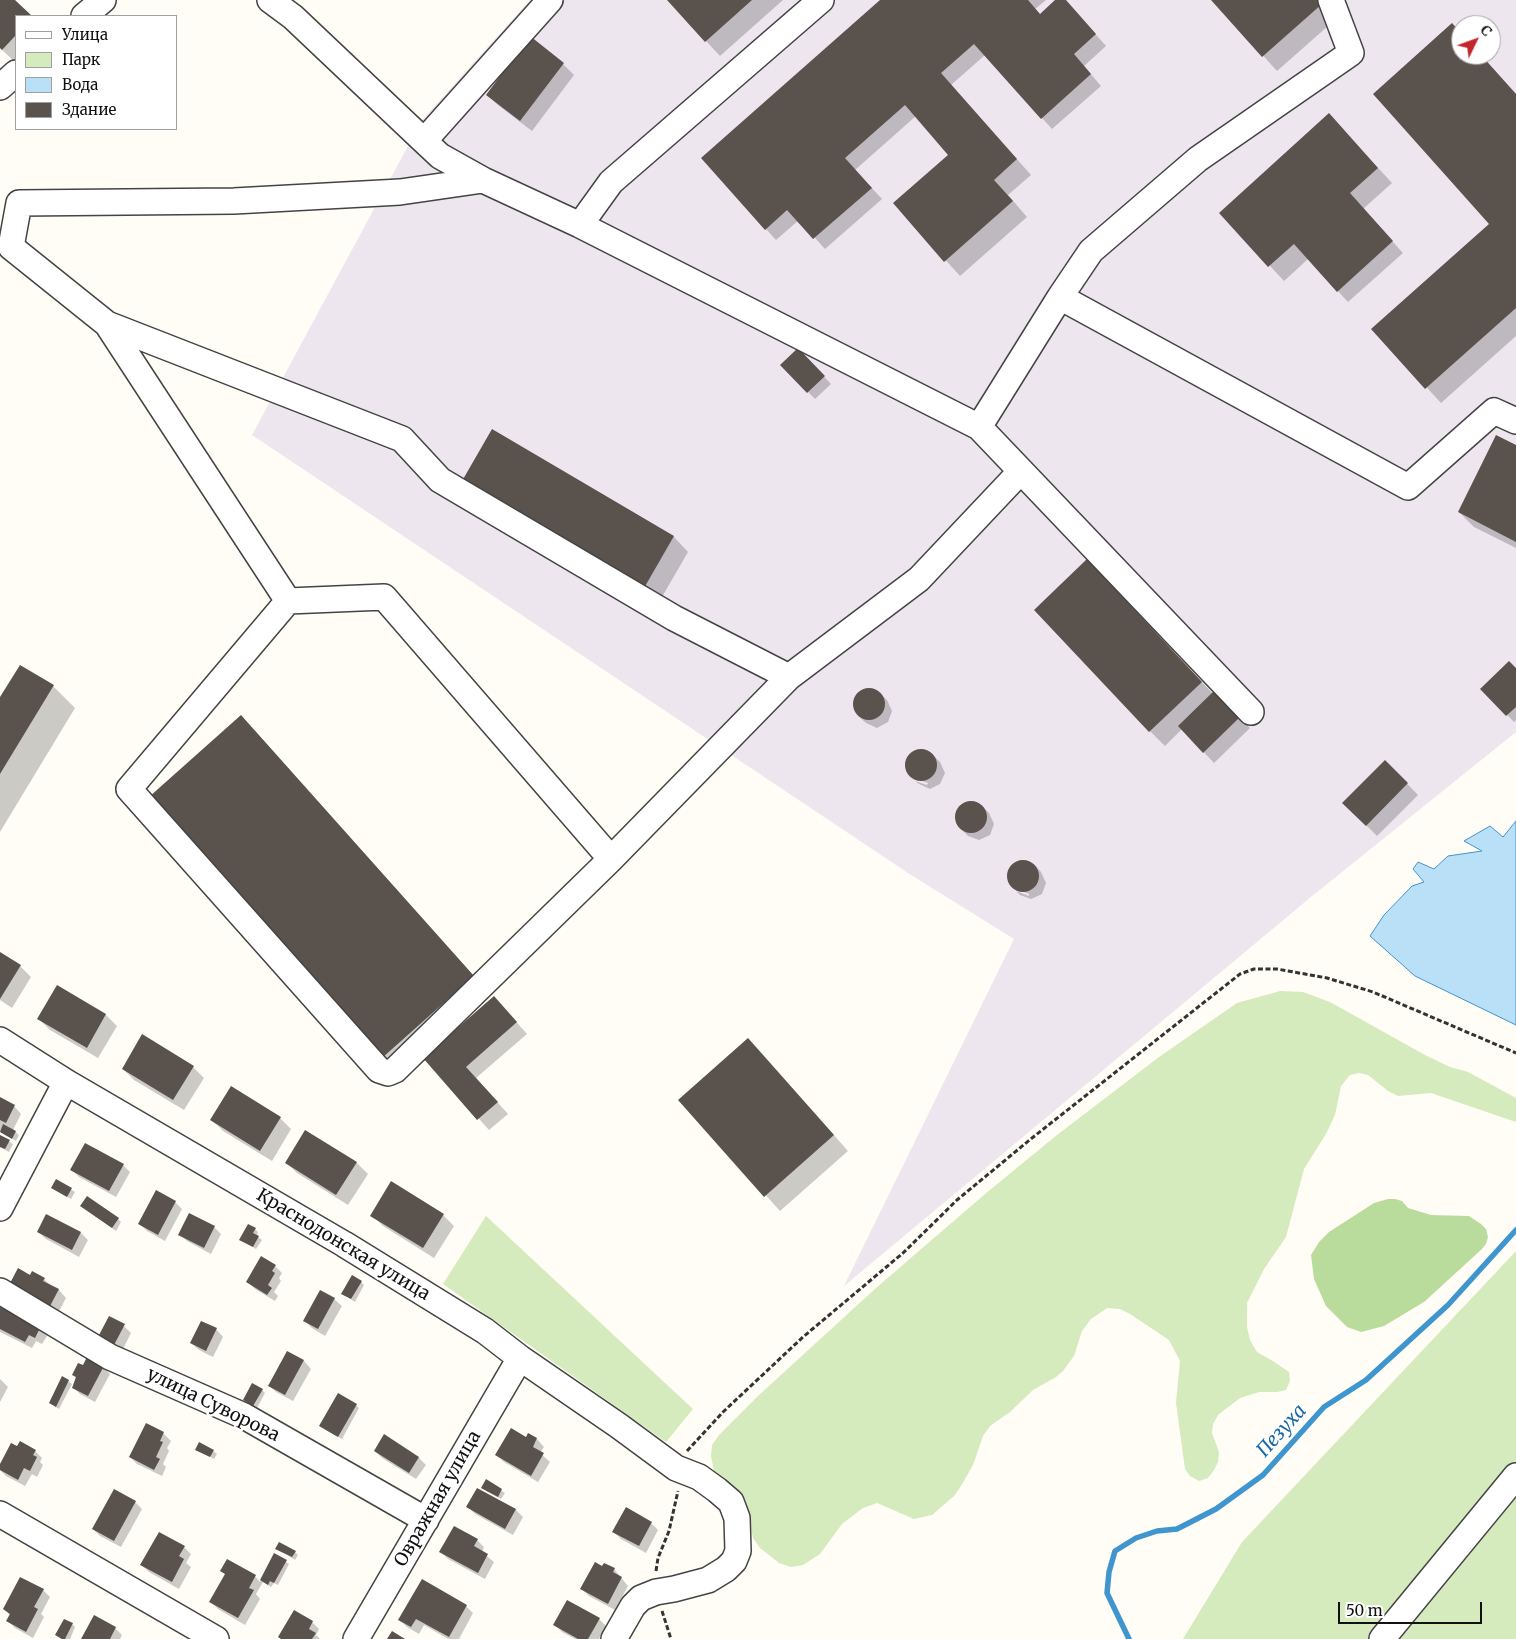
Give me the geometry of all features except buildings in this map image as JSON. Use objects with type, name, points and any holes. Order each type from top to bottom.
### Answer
[{"type":"street","points":[[85,15],[103,0]]},
{"type":"street","points":[[270,0],[293,17],[440,156],[483,180],[580,226],[979,427],[1251,712]]},
{"type":"street","points":[[424,141],[550,0]]},
{"type":"street","points":[[580,226],[611,182],[820,0]]},
{"type":"street","points":[[979,427],[1091,251],[1198,159],[1351,53],[1331,0]]},
{"type":"street","points":[[0,86],[15,74]]},
{"type":"street","points":[[483,180],[400,192],[234,201],[19,203],[5,253],[107,324],[402,439],[440,480],[674,618],[789,677]]},
{"type":"street","points":[[1060,297],[1408,486],[1494,410],[1516,421]]},
{"type":"street","points":[[107,324],[288,601]]},
{"type":"street","points":[[611,859],[384,598],[288,601],[129,789],[379,1070],[388,1073],[395,1070],[611,859],[789,677],[919,579],[1021,472]]},
{"type":"street","name":"Краснодонская улица","points":[[0,1040],[66,1082],[344,1244],[485,1331],[520,1358],[676,1468],[699,1477],[731,1502],[737,1518],[738,1551],[734,1561],[717,1576],[674,1589],[656,1592],[642,1598],[633,1606],[614,1639]]},
{"type":"street","points":[[0,1208],[66,1082]]},
{"type":"street","name":"улица Суворова","points":[[0,1291],[110,1357],[244,1416],[426,1520]]},
{"type":"street","name":"Овражная улица","points":[[356,1639],[520,1358]]},
{"type":"street","points":[[1382,1639],[1516,1476]]},
{"type":"street","points":[[0,1514],[216,1639]]},
{"type":"path","points":[[671,1639],[656,1592],[655,1572],[658,1558],[670,1531],[679,1494],[676,1468],[689,1448],[723,1412],[803,1337],[903,1253],[957,1200],[1032,1138],[1240,974],[1254,970],[1277,969],[1327,978],[1373,992],[1516,1053]]},
{"type":"shaded area","points":[[530,0],[1516,0],[1516,732],[1311,897],[844,1286],[1014,939],[908,873],[252,435],[422,120]]},
{"type":"green space","points":[[1280,991],[1303,992],[1330,1002],[1425,1055],[1450,1067],[1468,1072],[1516,1098],[1516,1122],[1431,1093],[1398,1096],[1388,1091],[1368,1075],[1359,1073],[1350,1075],[1341,1086],[1335,1115],[1326,1134],[1304,1169],[1286,1237],[1264,1269],[1247,1303],[1247,1327],[1250,1340],[1257,1352],[1289,1372],[1290,1381],[1286,1390],[1259,1392],[1240,1398],[1218,1415],[1213,1424],[1212,1433],[1219,1452],[1218,1462],[1208,1478],[1199,1481],[1190,1476],[1185,1469],[1176,1403],[1180,1361],[1169,1340],[1130,1314],[1120,1309],[1107,1308],[1091,1319],[1082,1331],[1074,1356],[1063,1371],[1033,1390],[1010,1412],[990,1426],[983,1436],[973,1465],[961,1486],[954,1496],[932,1515],[914,1519],[877,1503],[863,1508],[842,1524],[820,1554],[803,1565],[791,1567],[779,1563],[760,1548],[753,1538],[746,1505],[733,1486],[714,1471],[711,1456],[712,1445],[719,1435],[758,1396],[876,1288],[1057,1135],[1159,1057],[1237,1003]]},
{"type":"green space","points":[[1388,1199],[1402,1201],[1408,1208],[1431,1215],[1469,1216],[1486,1229],[1488,1237],[1482,1249],[1424,1302],[1384,1326],[1361,1332],[1347,1327],[1326,1306],[1314,1279],[1311,1255],[1319,1242],[1329,1232],[1374,1203]]},
{"type":"green space","points":[[486,1216],[693,1409],[666,1442],[443,1284]]},
{"type":"green space","points":[[1516,1251],[1516,1639],[1183,1639],[1242,1542]]},
{"type":"water","points":[[1516,821],[1516,1025],[1415,976],[1370,936],[1384,915],[1412,886],[1424,882],[1413,869],[1418,862],[1434,869],[1448,856],[1482,851],[1464,841],[1490,826],[1503,837]]},
{"type":"waterway","name":"Пезуха","points":[[1129,1639],[1107,1593],[1109,1572],[1115,1551],[1136,1538],[1157,1531],[1177,1529],[1216,1509],[1263,1475],[1324,1407],[1366,1380],[1448,1305],[1516,1230]]}]
